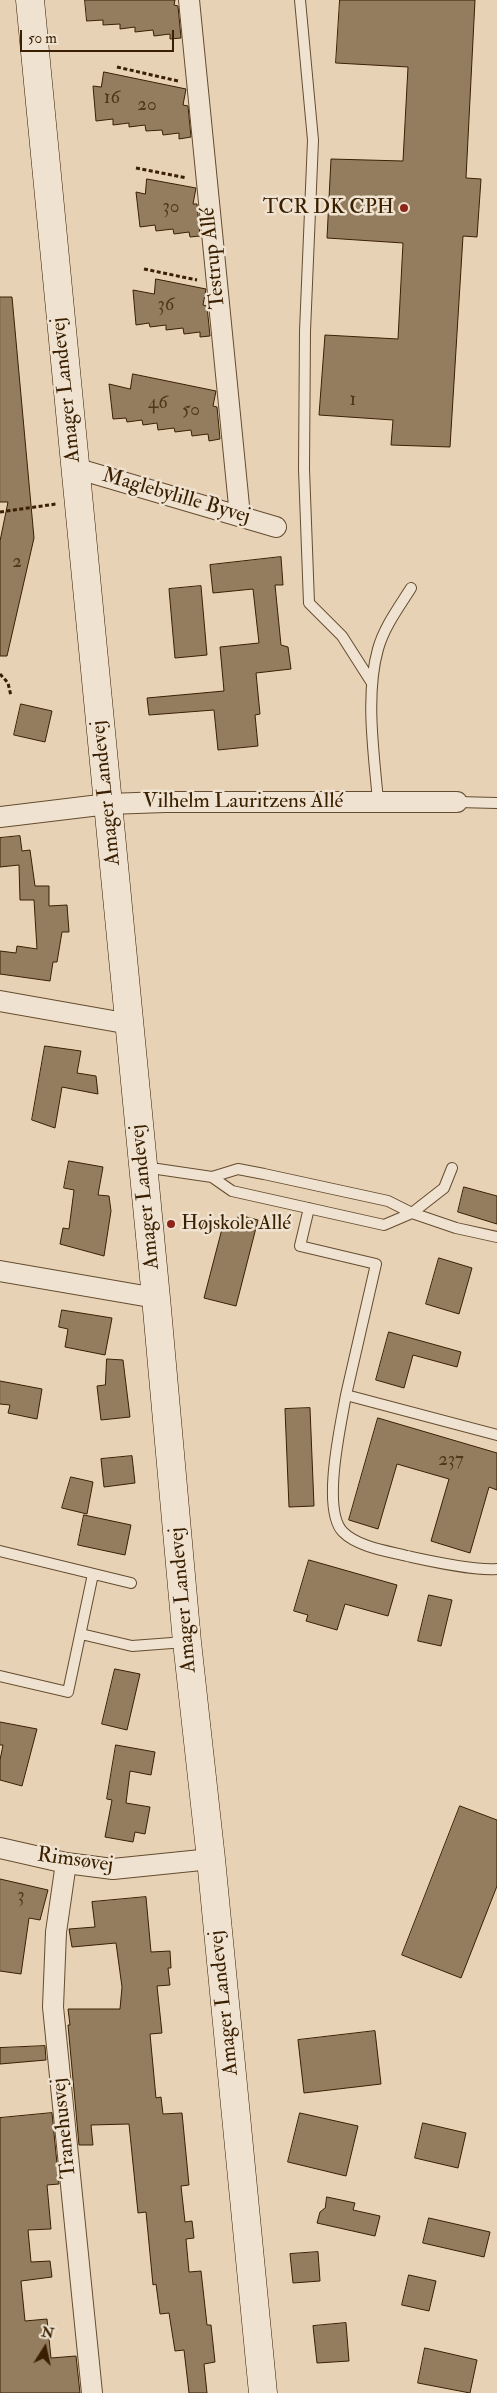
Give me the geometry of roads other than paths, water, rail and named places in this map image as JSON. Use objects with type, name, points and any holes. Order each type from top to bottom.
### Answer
[{"type":"street","name":"Amager Landevej","points":[[30,0],[144,1167],[187,1642],[211,1859],[263,2393]]},
{"type":"street","name":"Testrup Allé","points":[[189,0],[240,516]]},
{"type":"street","name":"Maglebylille Byvej","points":[[75,468],[276,527]]},
{"type":"street","name":"Vilhelm Lauritzens Allé","points":[[0,817],[108,804],[458,802]]},
{"type":"street","points":[[0,1001],[130,1024]]},
{"type":"street","points":[[0,1271],[156,1298]]},
{"type":"street","name":"Rimsøvej","points":[[0,1848],[66,1863],[113,1869],[211,1859]]},
{"type":"street","name":"Tranehusvej","points":[[66,1863],[56,1932],[53,2007],[92,2393]]},
{"type":"lane","points":[[300,0],[313,140],[305,341],[304,470],[309,603],[342,636],[372,683]]},
{"type":"lane","points":[[378,801],[372,683],[378,648],[394,614],[411,588]]},
{"type":"lane","name":"Vilhelm Lauritzens Allé","points":[[458,802],[497,803]]},
{"type":"lane","points":[[144,1167],[212,1177],[238,1169],[388,1201],[412,1213],[456,1228],[497,1237]]},
{"type":"lane","points":[[212,1177],[232,1192],[384,1225],[412,1213],[444,1188],[452,1168]]},
{"type":"lane","points":[[309,1208],[300,1246],[376,1264],[346,1394],[334,1471],[333,1509],[343,1532],[369,1547],[427,1561],[497,1569]]},
{"type":"lane","points":[[346,1394],[497,1435]]},
{"type":"lane","points":[[0,1552],[131,1583]]},
{"type":"lane","points":[[0,1676],[68,1692],[94,1574]]},
{"type":"lane","points":[[80,1634],[132,1646],[187,1642]]},
{"type":"place","name":"TCR DK CPH","points":[[404,208]]},
{"type":"place","name":"Højskole Allé","points":[[171,1224]]}]
